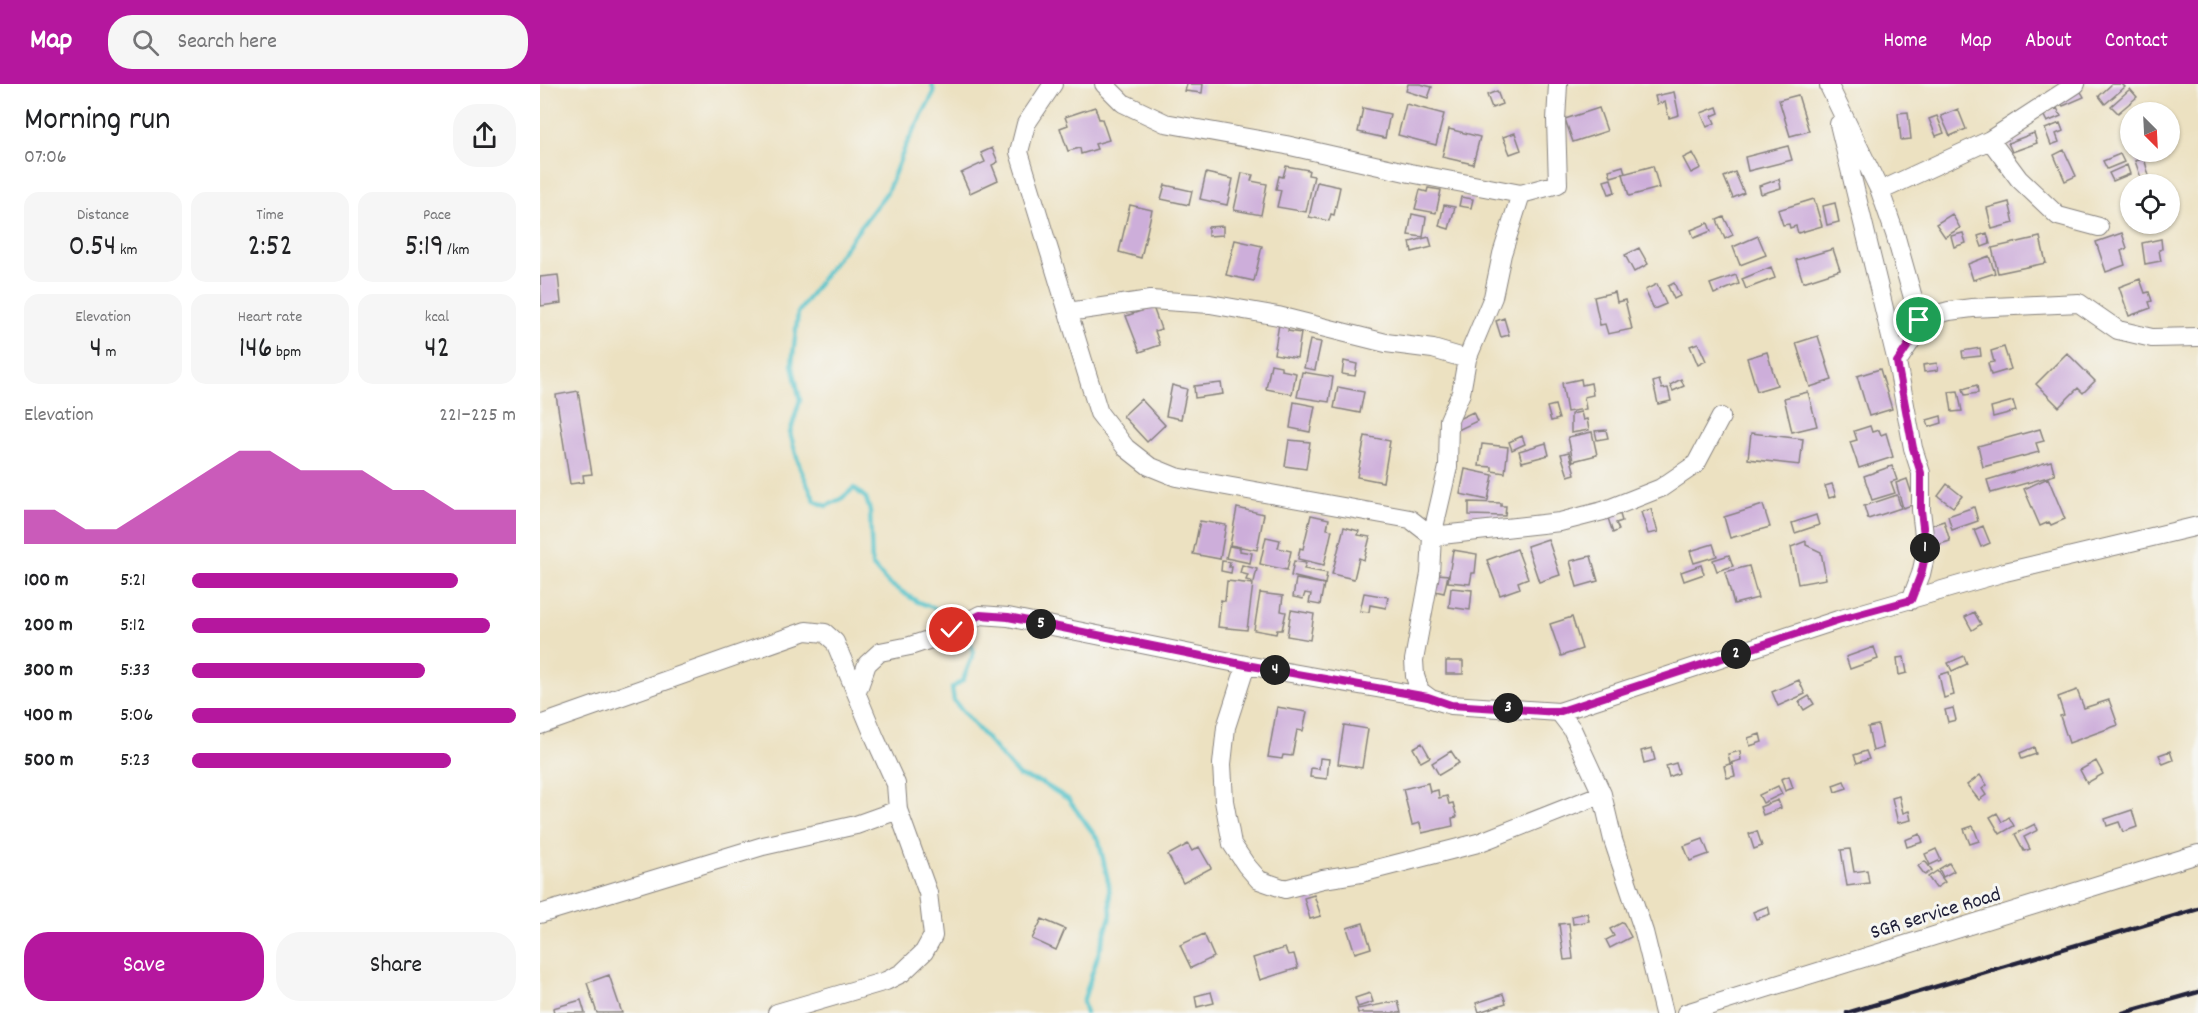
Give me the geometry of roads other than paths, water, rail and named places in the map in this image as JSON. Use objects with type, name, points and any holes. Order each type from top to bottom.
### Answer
[{"type":"street","points":[[1053,84],[1026,124],[1019,153],[1100,413],[1126,448],[1149,466],[1176,477],[1410,519],[1432,536],[1560,522],[1603,511],[1661,488],[1696,464],[1721,417]]},
{"type":"street","points":[[1104,84],[1123,103],[1165,123],[1286,145],[1410,173],[1521,194],[1558,184],[1556,120],[1558,84]]},
{"type":"street","points":[[1880,191],[1990,140],[2076,84]]},
{"type":"street","points":[[1829,85],[1880,191],[1895,234],[1919,320],[1917,332],[1897,362]]},
{"type":"street","points":[[1829,85],[1897,362],[1913,448],[1921,473],[1921,510],[1926,552],[1911,600]]},
{"type":"street","points":[[1990,140],[2019,179],[2058,216],[2099,227]]},
{"type":"street","points":[[1428,697],[1420,691],[1415,676],[1414,660],[1430,574],[1432,536],[1448,467],[1449,420],[1461,393],[1467,359],[1493,297],[1502,254],[1521,194]]},
{"type":"street","points":[[1068,312],[1150,300],[1210,304],[1278,316],[1386,343],[1433,349],[1467,359]]},
{"type":"street","points":[[1919,320],[1949,311],[1972,308],[2079,303],[2118,330],[2152,338],[2198,337]]},
{"type":"street","points":[[857,692],[867,664],[880,652],[910,646],[952,630],[980,615],[1008,617],[1246,665],[1428,697],[1451,705],[1558,712],[1838,620],[2016,569],[2198,526]]},
{"type":"street","points":[[540,725],[806,631],[825,633],[835,642],[896,784],[898,810],[928,893],[933,936],[924,952],[902,973],[886,981],[777,1013]]},
{"type":"street","points":[[1246,665],[1226,727],[1222,764],[1224,801],[1232,844],[1259,880],[1285,889],[1323,879],[1361,873],[1478,843],[1602,794]]},
{"type":"street","points":[[1558,712],[1572,729],[1602,794],[1613,840],[1644,932],[1664,1013]]},
{"type":"street","points":[[540,914],[764,846],[856,825],[898,810]]},
{"type":"street","name":"SGR service Road","points":[[1686,1013],[2198,854]]},
{"type":"waterway","points":[[932,84],[934,93],[906,145],[887,192],[798,313],[792,364],[800,400],[790,433],[800,468],[815,501],[826,506],[841,499],[854,488],[866,498],[870,511],[872,565],[888,583],[918,602],[951,614],[958,621]]},
{"type":"waterway","points":[[964,627],[974,652],[963,680],[952,688],[954,701],[1019,776],[1042,783],[1068,799],[1099,841],[1109,885],[1111,914],[1083,1002],[1086,1013]]},
{"type":"railway","points":[[1847,1013],[2198,909]]},
{"type":"railway","points":[[2123,1013],[2198,992]]}]
